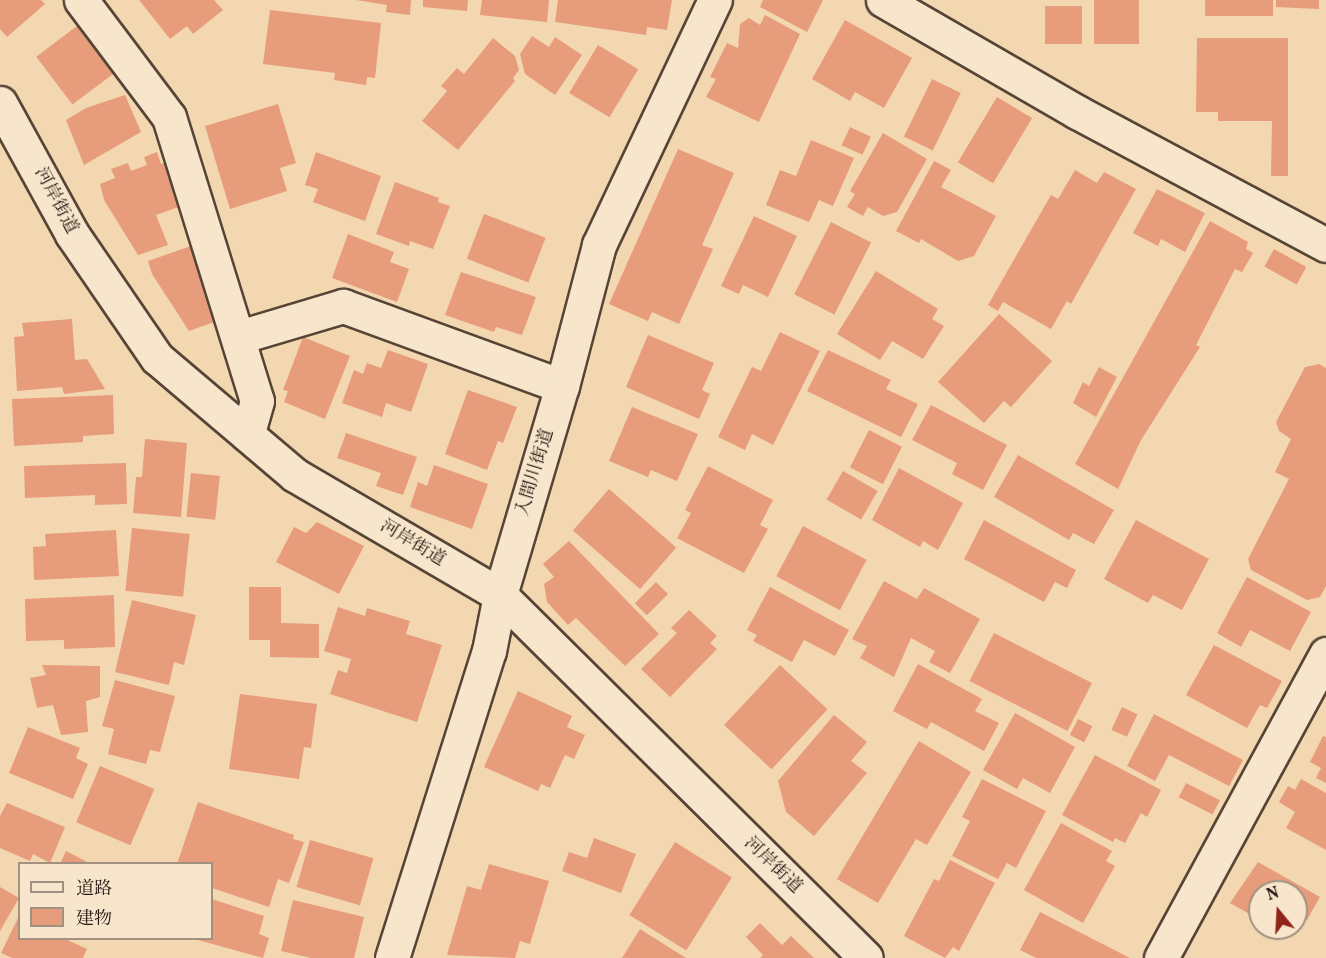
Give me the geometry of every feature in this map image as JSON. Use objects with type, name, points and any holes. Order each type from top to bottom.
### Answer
[{"type":"street","points":[[81,0],[170,117],[257,401],[247,435]]},
{"type":"street","name":"入間川街道","points":[[392,958],[489,651],[500,595],[562,386],[599,245],[715,0]]},
{"type":"street","points":[[883,0],[1077,112],[1326,245]]},
{"type":"street","name":"河岸街道","points":[[0,103],[72,234],[157,358],[296,474],[500,595],[866,958]]},
{"type":"street","points":[[239,337],[343,306],[562,386]]},
{"type":"street","points":[[1161,958],[1326,654]]},
{"type":"building","points":[[0,0],[41,0],[45,4],[7,37],[0,29]]},
{"type":"building","points":[[139,0],[214,0],[223,10],[193,34],[187,26],[170,39]]},
{"type":"building","points":[[356,0],[411,0],[410,15],[386,12],[387,5]]},
{"type":"building","points":[[423,0],[468,0],[467,11],[423,7]]},
{"type":"building","points":[[482,0],[549,0],[547,22],[480,15]]},
{"type":"building","points":[[558,0],[672,0],[667,30],[647,27],[646,35],[555,22]]},
{"type":"building","points":[[763,0],[823,0],[807,32],[760,7]]},
{"type":"building","points":[[1094,0],[1139,0],[1139,44],[1094,44]]},
{"type":"building","points":[[1205,0],[1273,0],[1273,16],[1205,16]]},
{"type":"building","points":[[1276,0],[1319,0],[1319,9],[1276,7]]},
{"type":"building","points":[[1045,6],[1082,6],[1082,44],[1045,44]]},
{"type":"building","points":[[270,10],[381,23],[375,78],[367,77],[366,85],[334,80],[335,73],[263,64]]},
{"type":"building","points":[[765,15],[800,34],[759,122],[706,97],[716,79],[710,77],[727,43],[738,48],[740,24],[749,18],[760,25]]},
{"type":"building","points":[[845,20],[912,58],[884,108],[855,92],[850,101],[812,79]]},
{"type":"building","points":[[77,26],[113,74],[72,105],[36,57]]},
{"type":"building","points":[[532,36],[549,47],[555,37],[582,55],[555,95],[525,74],[520,54]]},
{"type":"building","points":[[493,38],[515,56],[519,70],[513,78],[515,81],[458,150],[422,121],[447,91],[441,86],[457,68],[464,74]]},
{"type":"building","points":[[1197,38],[1288,38],[1288,176],[1271,176],[1272,121],[1218,121],[1218,112],[1196,112]]},
{"type":"building","points":[[598,45],[638,69],[609,117],[569,93]]},
{"type":"building","points":[[932,79],[961,93],[933,151],[904,137]]},
{"type":"building","points":[[125,95],[141,132],[84,165],[66,120],[86,108]]},
{"type":"building","points":[[997,97],[1032,118],[993,183],[958,162]]},
{"type":"building","points":[[278,104],[296,163],[280,168],[287,191],[230,209],[205,126]]},
{"type":"building","points":[[850,127],[871,137],[862,155],[842,145]]},
{"type":"building","points":[[883,133],[927,159],[897,212],[883,216],[868,207],[863,216],[847,207],[855,194],[850,191]]},
{"type":"building","points":[[811,140],[854,158],[833,206],[819,200],[809,222],[766,205],[780,170],[796,176]]},
{"type":"building","points":[[678,149],[734,173],[702,245],[713,249],[679,324],[652,312],[648,321],[609,304]]},
{"type":"building","points":[[157,152],[161,164],[167,162],[184,205],[156,215],[168,245],[138,255],[104,200],[100,184],[115,178],[111,169],[128,163],[131,171],[147,165],[144,157]]},
{"type":"building","points":[[316,152],[381,176],[365,221],[313,202],[318,189],[305,185]]},
{"type":"building","points":[[934,161],[951,170],[941,187],[996,216],[974,256],[958,261],[921,239],[919,243],[896,231]]},
{"type":"building","points":[[1075,170],[1097,183],[1104,172],[1136,189],[1071,304],[1067,301],[1051,329],[1003,302],[998,311],[988,305],[1051,195],[1058,199]]},
{"type":"building","points":[[395,182],[439,198],[438,202],[450,206],[433,249],[410,241],[409,246],[376,234]]},
{"type":"building","points":[[1157,189],[1205,213],[1185,252],[1161,239],[1158,246],[1133,233]]},
{"type":"building","points":[[484,214],[546,238],[528,282],[467,259]]},
{"type":"building","points":[[754,216],[797,236],[768,297],[743,285],[739,294],[721,286]]},
{"type":"building","points":[[1210,221],[1248,242],[1246,249],[1253,253],[1242,272],[1235,269],[1196,345],[1200,347],[1141,440],[1118,489],[1075,464]]},
{"type":"building","points":[[831,222],[871,242],[834,315],[794,294]]},
{"type":"building","points":[[348,234],[394,252],[390,262],[409,269],[397,302],[332,278]]},
{"type":"building","points":[[191,246],[217,321],[189,331],[152,274],[148,261]]},
{"type":"building","points":[[1274,249],[1306,267],[1297,284],[1264,266]]},
{"type":"building","points":[[876,271],[938,309],[932,319],[944,326],[923,359],[892,341],[880,360],[837,334]]},
{"type":"building","points":[[461,272],[536,297],[522,335],[496,327],[494,332],[445,315]]},
{"type":"building","points":[[999,314],[1052,361],[1011,407],[1004,401],[984,423],[938,382]]},
{"type":"building","points":[[72,319],[75,360],[87,359],[105,389],[64,394],[62,387],[17,391],[14,337],[24,336],[22,323]]},
{"type":"building","points":[[780,332],[820,351],[773,445],[752,434],[745,450],[718,437],[752,367],[761,371]]},
{"type":"building","points":[[648,335],[714,363],[702,390],[710,394],[699,419],[626,387]]},
{"type":"building","points":[[303,337],[350,356],[325,419],[284,402],[288,391],[283,390]]},
{"type":"building","points":[[388,350],[428,364],[411,412],[386,403],[382,417],[342,403],[354,370],[363,374],[367,363],[381,368]]},
{"type":"building","points":[[828,350],[891,380],[886,389],[918,404],[901,437],[807,391]]},
{"type":"building","points":[[1319,364],[1326,368],[1326,586],[1320,597],[1307,600],[1251,570],[1248,559],[1289,479],[1275,472],[1291,439],[1279,431],[1276,422],[1305,367]]},
{"type":"building","points":[[1099,367],[1117,377],[1096,417],[1073,403],[1083,382],[1089,386]]},
{"type":"building","points":[[468,390],[517,407],[503,443],[498,441],[487,470],[445,454]]},
{"type":"building","points":[[113,395],[114,434],[83,436],[83,442],[14,446],[12,399]]},
{"type":"building","points":[[931,405],[1007,445],[983,490],[952,474],[957,463],[912,440]]},
{"type":"building","points":[[632,407],[698,434],[677,481],[651,470],[648,477],[609,461]]},
{"type":"building","points":[[869,430],[902,447],[883,484],[850,467]]},
{"type":"building","points":[[346,433],[417,457],[403,495],[376,486],[381,473],[337,458]]},
{"type":"building","points":[[145,439],[187,443],[181,517],[133,513],[136,477],[142,477]]},
{"type":"building","points":[[1018,455],[1114,510],[1094,544],[1073,533],[1069,540],[994,497]]},
{"type":"building","points":[[126,463],[127,504],[95,505],[95,495],[25,498],[24,466]]},
{"type":"building","points":[[434,465],[488,484],[472,529],[410,507],[418,482],[427,486]]},
{"type":"building","points":[[708,466],[773,500],[760,525],[768,529],[744,573],[677,538],[691,513],[685,510]]},
{"type":"building","points":[[899,468],[963,503],[938,550],[923,541],[920,547],[872,520]]},
{"type":"building","points":[[843,471],[878,491],[861,520],[826,500]]},
{"type":"building","points":[[191,473],[220,476],[215,520],[186,517]]},
{"type":"building","points":[[609,489],[676,547],[640,589],[573,531]]},
{"type":"building","points":[[984,520],[1076,570],[1067,588],[1055,582],[1044,602],[964,559]]},
{"type":"building","points":[[1136,520],[1209,559],[1182,610],[1153,595],[1148,603],[1104,579]]},
{"type":"building","points":[[317,522],[364,546],[339,594],[276,562],[294,527],[306,533]]},
{"type":"building","points":[[803,526],[867,560],[840,610],[776,576]]},
{"type":"building","points":[[132,528],[190,534],[183,597],[125,591]]},
{"type":"building","points":[[116,530],[119,576],[34,580],[33,547],[46,546],[45,534]]},
{"type":"building","points":[[569,541],[659,634],[625,666],[576,618],[568,625],[547,602],[544,584],[554,577],[543,564]]},
{"type":"building","points":[[1247,577],[1311,612],[1290,651],[1250,630],[1241,647],[1217,633]]},
{"type":"building","points":[[884,581],[917,599],[924,588],[980,619],[950,673],[929,662],[935,651],[911,638],[894,677],[860,658],[867,646],[852,639]]},
{"type":"building","points":[[656,582],[668,594],[647,615],[635,603]]},
{"type":"building","points":[[249,587],[281,587],[281,623],[319,624],[319,658],[270,657],[270,640],[249,640]]},
{"type":"building","points":[[770,587],[849,630],[835,656],[804,640],[792,662],[753,641],[757,635],[747,630]]},
{"type":"building","points":[[114,595],[115,647],[64,649],[64,640],[26,641],[25,599]]},
{"type":"building","points":[[132,600],[196,615],[184,665],[174,662],[169,685],[115,672]]},
{"type":"building","points":[[338,607],[365,616],[367,608],[410,621],[406,634],[442,645],[417,722],[330,694],[338,670],[347,673],[351,659],[324,651]]},
{"type":"building","points":[[689,610],[717,636],[710,643],[717,649],[670,697],[641,669],[677,633],[671,628]]},
{"type":"building","points":[[994,633],[1092,683],[1067,731],[969,681]]},
{"type":"building","points":[[1214,645],[1282,681],[1267,708],[1260,705],[1247,728],[1186,695]]},
{"type":"building","points":[[918,664],[982,699],[975,711],[999,723],[984,751],[931,722],[927,729],[893,711]]},
{"type":"building","points":[[42,665],[100,666],[100,697],[86,701],[88,732],[61,735],[53,705],[37,708],[30,678],[46,675]]},
{"type":"building","points":[[780,665],[828,709],[772,769],[724,725]]},
{"type":"building","points":[[115,680],[175,696],[160,752],[150,750],[146,764],[108,754],[114,729],[102,726]]},
{"type":"building","points":[[518,691],[572,716],[567,727],[585,735],[574,759],[565,755],[550,788],[541,784],[538,791],[484,767]]},
{"type":"building","points":[[240,694],[317,704],[311,748],[304,747],[299,779],[229,769]]},
{"type":"building","points":[[1122,707],[1137,714],[1127,737],[1111,730]]},
{"type":"building","points":[[1015,713],[1075,747],[1050,793],[1023,778],[1017,789],[983,770]]},
{"type":"building","points":[[1154,714],[1243,760],[1229,786],[1169,755],[1155,781],[1127,766]]},
{"type":"building","points":[[834,715],[867,742],[851,761],[867,773],[814,836],[786,812],[778,781]]},
{"type":"building","points":[[1078,719],[1092,726],[1084,742],[1070,735]]},
{"type":"building","points":[[28,727],[80,748],[76,758],[88,764],[73,799],[9,773]]},
{"type":"building","points":[[1323,736],[1326,737],[1326,783],[1316,778],[1321,768],[1310,762]]},
{"type":"building","points":[[919,741],[971,772],[927,845],[916,839],[878,903],[837,879]]},
{"type":"building","points":[[1095,755],[1161,790],[1147,817],[1141,813],[1125,843],[1115,838],[1113,842],[1062,815]]},
{"type":"building","points":[[100,766],[154,789],[130,845],[76,822]]},
{"type":"building","points":[[982,779],[1046,811],[1016,868],[1007,863],[998,879],[952,856],[970,821],[962,817]]},
{"type":"building","points":[[1301,779],[1326,793],[1326,850],[1286,828],[1295,812],[1279,802],[1288,786],[1295,790]]},
{"type":"building","points":[[1186,783],[1220,800],[1213,815],[1179,797]]},
{"type":"building","points":[[198,802],[294,835],[293,839],[304,842],[289,883],[278,879],[269,907],[213,888],[213,862],[178,862]]},
{"type":"building","points":[[7,803],[65,827],[50,862],[33,854],[30,861],[0,848],[0,816]]},
{"type":"building","points":[[1061,823],[1112,851],[1106,861],[1115,866],[1083,923],[1024,890]]},
{"type":"building","points":[[594,838],[636,854],[621,893],[562,871],[569,852],[587,858]]},
{"type":"building","points":[[310,840],[373,858],[360,905],[296,887]]},
{"type":"building","points":[[675,842],[732,878],[686,950],[629,915]]},
{"type":"building","points":[[66,851],[87,862],[61,862]]},
{"type":"building","points":[[950,860],[995,883],[959,951],[953,947],[945,958],[904,936],[934,879],[939,881]]},
{"type":"building","points":[[1258,862],[1290,880],[1248,880],[1248,913],[1230,903]]},
{"type":"building","points":[[489,864],[549,881],[530,944],[520,941],[515,958],[447,955],[467,886],[481,890]]},
{"type":"building","points":[[0,887],[18,897],[18,900],[0,931]]},
{"type":"building","points":[[1308,890],[1320,897],[1308,918]]},
{"type":"building","points":[[213,899],[264,916],[259,934],[269,938],[263,958],[198,940],[213,940]]},
{"type":"building","points":[[293,900],[364,917],[354,958],[311,958],[281,951]]},
{"type":"building","points":[[1040,912],[1130,958],[1036,958],[1020,950]]},
{"type":"building","points":[[18,918],[18,940],[67,940],[87,949],[83,958],[12,958],[1,953]]},
{"type":"building","points":[[760,923],[782,945],[791,936],[814,958],[760,958],[763,955],[746,937]]},
{"type":"building","points":[[640,929],[686,958],[622,958]]}]
